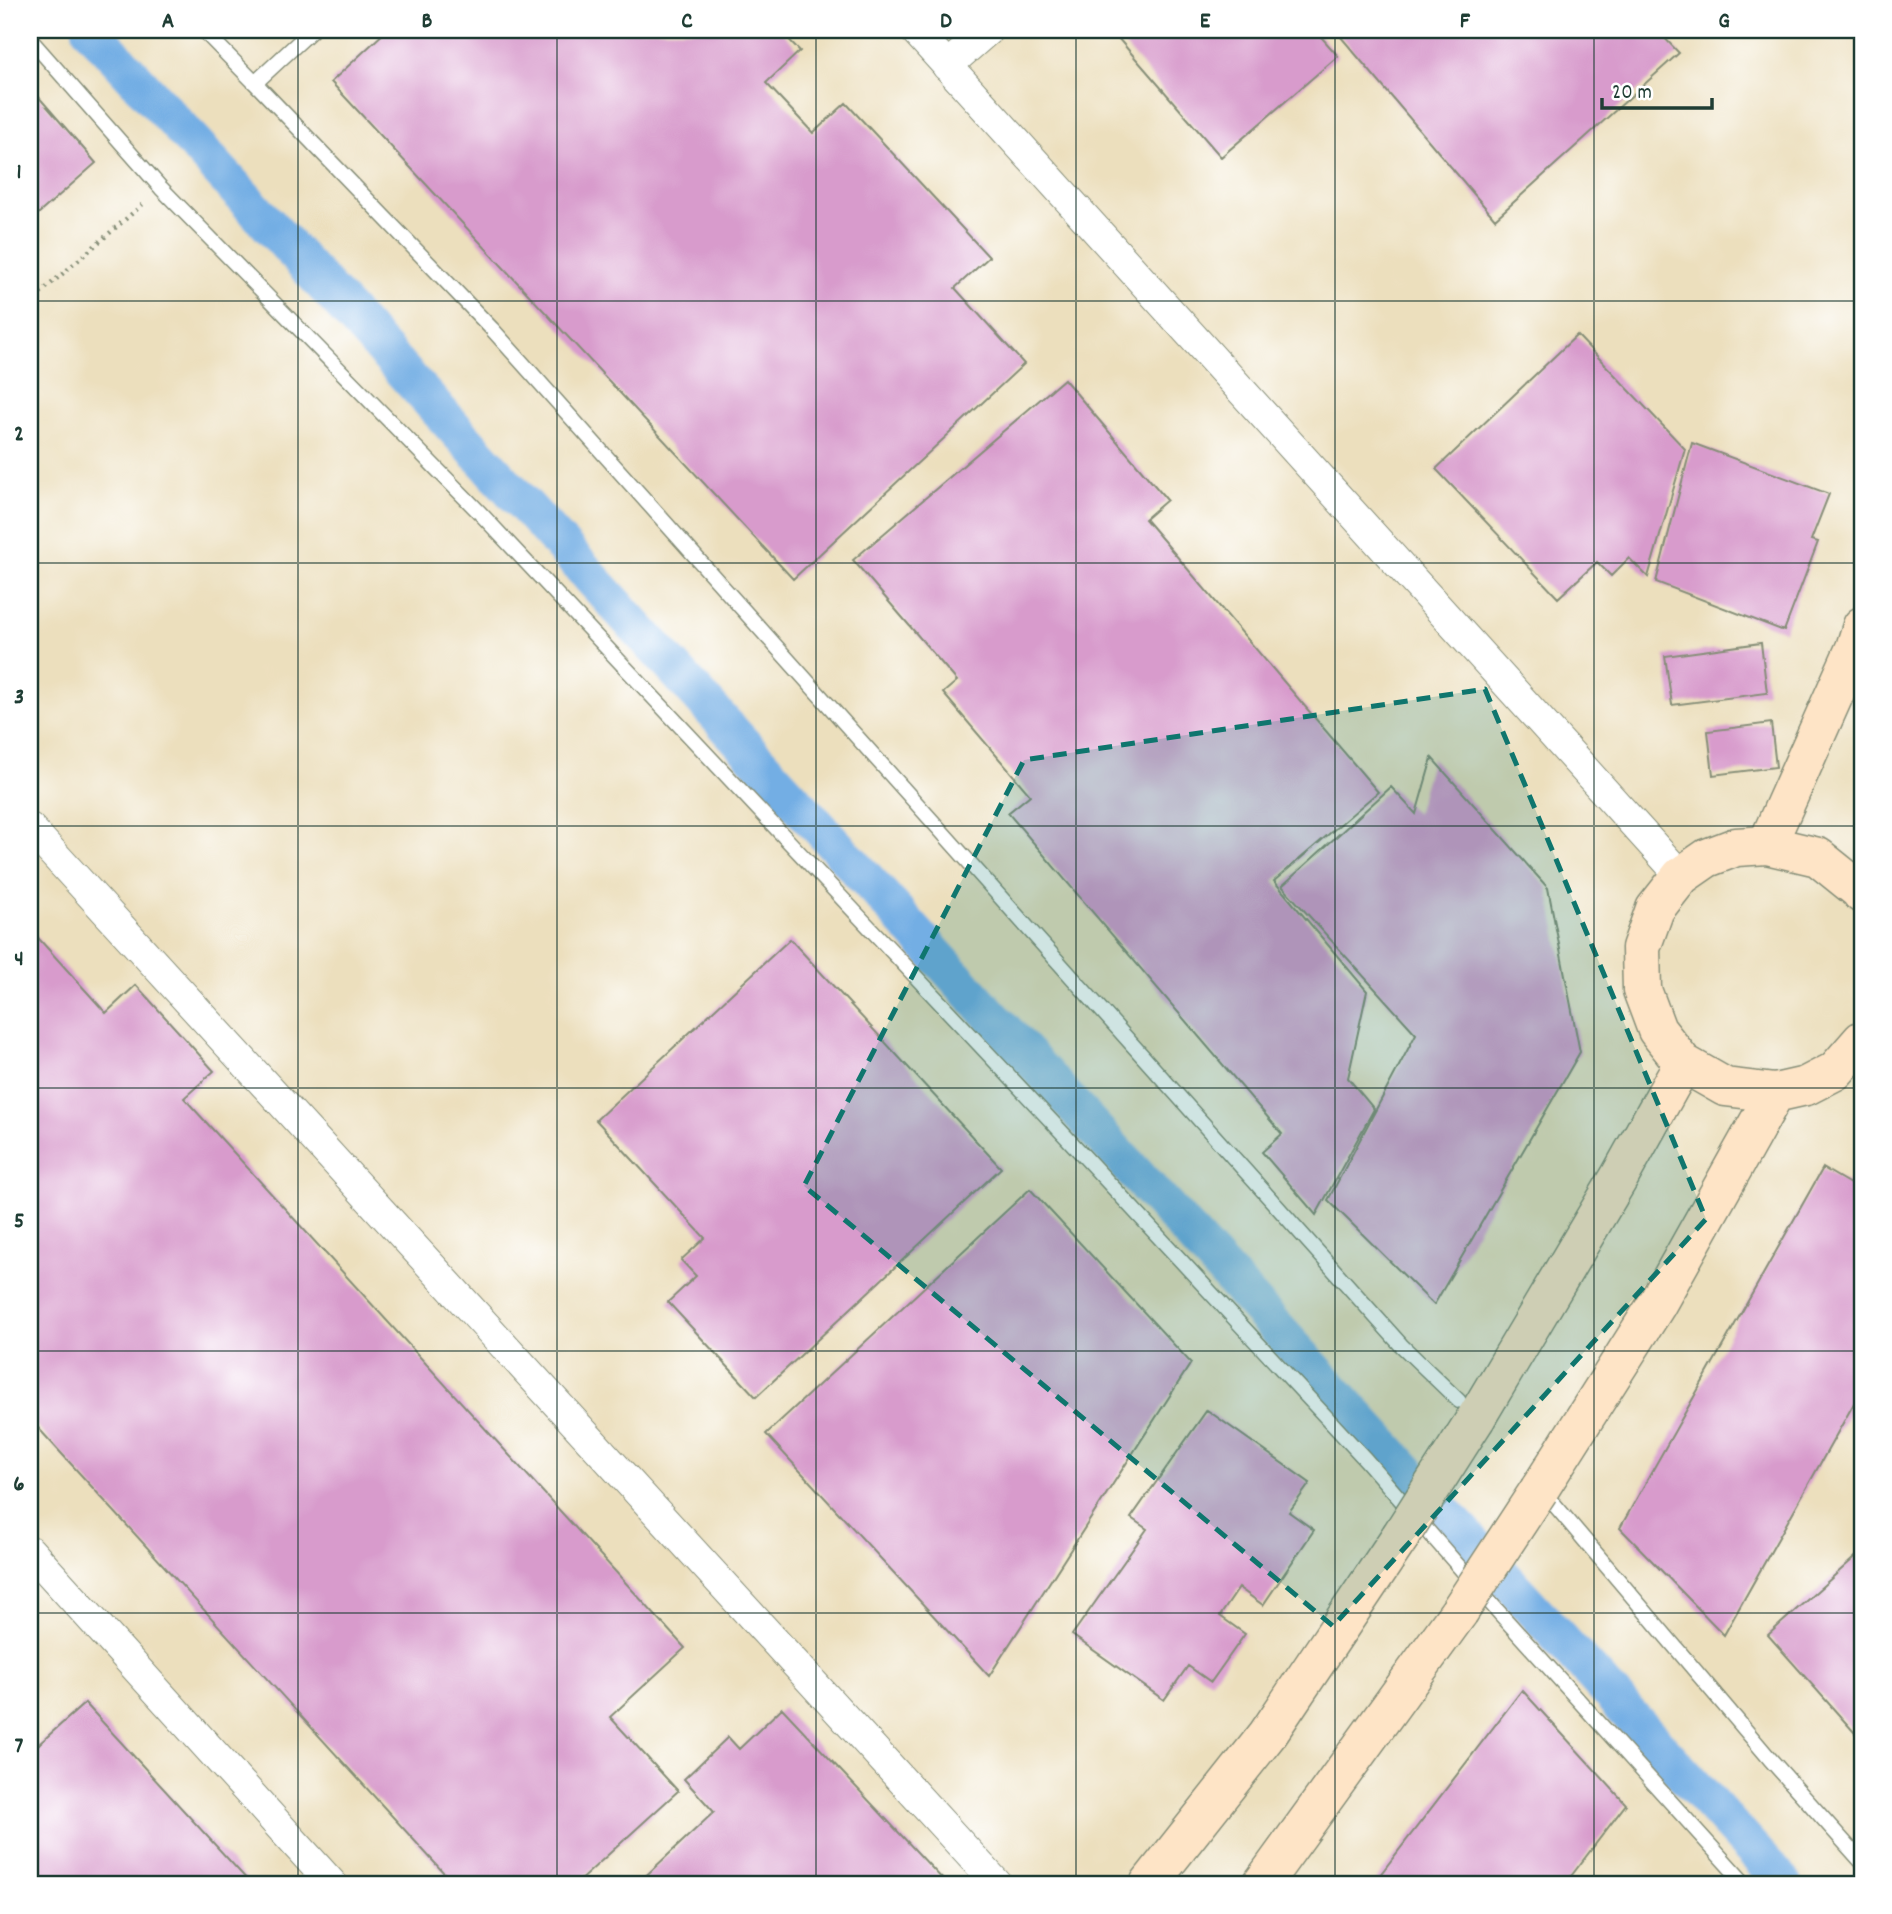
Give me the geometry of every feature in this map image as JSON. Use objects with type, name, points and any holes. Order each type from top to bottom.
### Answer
[{"type":"street","points":[[915,30],[1681,876]]},
{"type":"street","points":[[947,66],[988,30]]},
{"type":"street","points":[[1767,845],[1855,648],[1862,626]]},
{"type":"street","points":[[30,828],[997,1884]]},
{"type":"street","points":[[1858,1054],[1835,1071],[1806,1086],[1774,1093],[1726,1087],[1683,1063],[1657,1030],[1642,990],[1641,948],[1655,909],[1681,876],[1707,858],[1736,847],[1767,845],[1818,857],[1861,889]]},
{"type":"street","points":[[1149,1884],[1267,1735],[1400,1537],[1467,1409],[1620,1176],[1683,1063]]},
{"type":"street","points":[[1262,1884],[1459,1612],[1547,1497],[1774,1093]]},
{"type":"street","points":[[30,1551],[332,1884]]},
{"type":"lane","points":[[204,30],[492,329],[1392,1335],[1467,1409]]},
{"type":"lane","points":[[255,83],[312,30]]},
{"type":"lane","points":[[30,39],[161,188],[481,514],[1056,1126],[1366,1460],[1494,1608],[1745,1884]]},
{"type":"lane","points":[[1547,1497],[1770,1759],[1862,1861]]},
{"type":"path","points":[[30,302],[161,188]]},
{"type":"highlighted area","points":[[1485,689],[1706,1219],[1333,1626],[804,1186],[1024,760]]},
{"type":"building","points":[[387,30],[780,30],[800,51],[766,83],[813,133],[846,103],[989,257],[955,288],[1024,364],[793,579],[331,82]]},
{"type":"building","points":[[1111,30],[1315,30],[1338,56],[1221,157]]},
{"type":"building","points":[[1335,30],[1657,30],[1679,53],[1495,219]]},
{"type":"building","points":[[30,87],[96,163],[30,221]]},
{"type":"building","points":[[1577,335],[1685,449],[1648,577],[1629,558],[1611,576],[1597,562],[1558,598],[1436,469]]},
{"type":"building","points":[[1064,379],[1167,500],[1145,519],[1378,792],[1274,881],[1367,991],[1348,1078],[1374,1109],[1316,1215],[1262,1152],[1282,1134],[1008,813],[1030,795],[943,693],[957,681],[853,560]]},
{"type":"building","points":[[1692,443],[1829,494],[1811,540],[1818,542],[1784,631],[1656,582]]},
{"type":"building","points":[[1761,643],[1767,693],[1672,705],[1665,656]]},
{"type":"building","points":[[1771,723],[1776,767],[1713,775],[1708,731]]},
{"type":"building","points":[[1432,758],[1548,888],[1580,1052],[1434,1305],[1328,1200],[1416,1034],[1282,886],[1391,787],[1416,814]]},
{"type":"building","points":[[30,929],[106,1013],[136,985],[214,1071],[184,1098],[685,1648],[610,1717],[678,1791],[576,1884],[454,1884],[30,1419]]},
{"type":"building","points":[[790,939],[1001,1168],[756,1397],[668,1302],[696,1276],[681,1260],[705,1238],[596,1120]]},
{"type":"building","points":[[1823,1168],[1862,1191],[1862,1389],[1724,1635],[1620,1528]]},
{"type":"building","points":[[1030,1189],[1191,1363],[989,1676],[766,1434]]},
{"type":"building","points":[[1207,1410],[1310,1483],[1289,1512],[1314,1530],[1263,1605],[1239,1588],[1220,1616],[1245,1634],[1211,1682],[1188,1666],[1164,1700],[1072,1635],[1147,1529],[1131,1518]]},
{"type":"building","points":[[1862,1551],[1862,1741],[1768,1635]]},
{"type":"building","points":[[1522,1690],[1626,1804],[1565,1884],[1373,1884]]},
{"type":"building","points":[[85,1703],[251,1884],[30,1884],[30,1752]]},
{"type":"building","points":[[782,1708],[947,1884],[637,1884],[714,1812],[684,1779],[728,1737],[739,1749]]},
{"type":"waterway","points":[[91,30],[1784,1884]]}]
